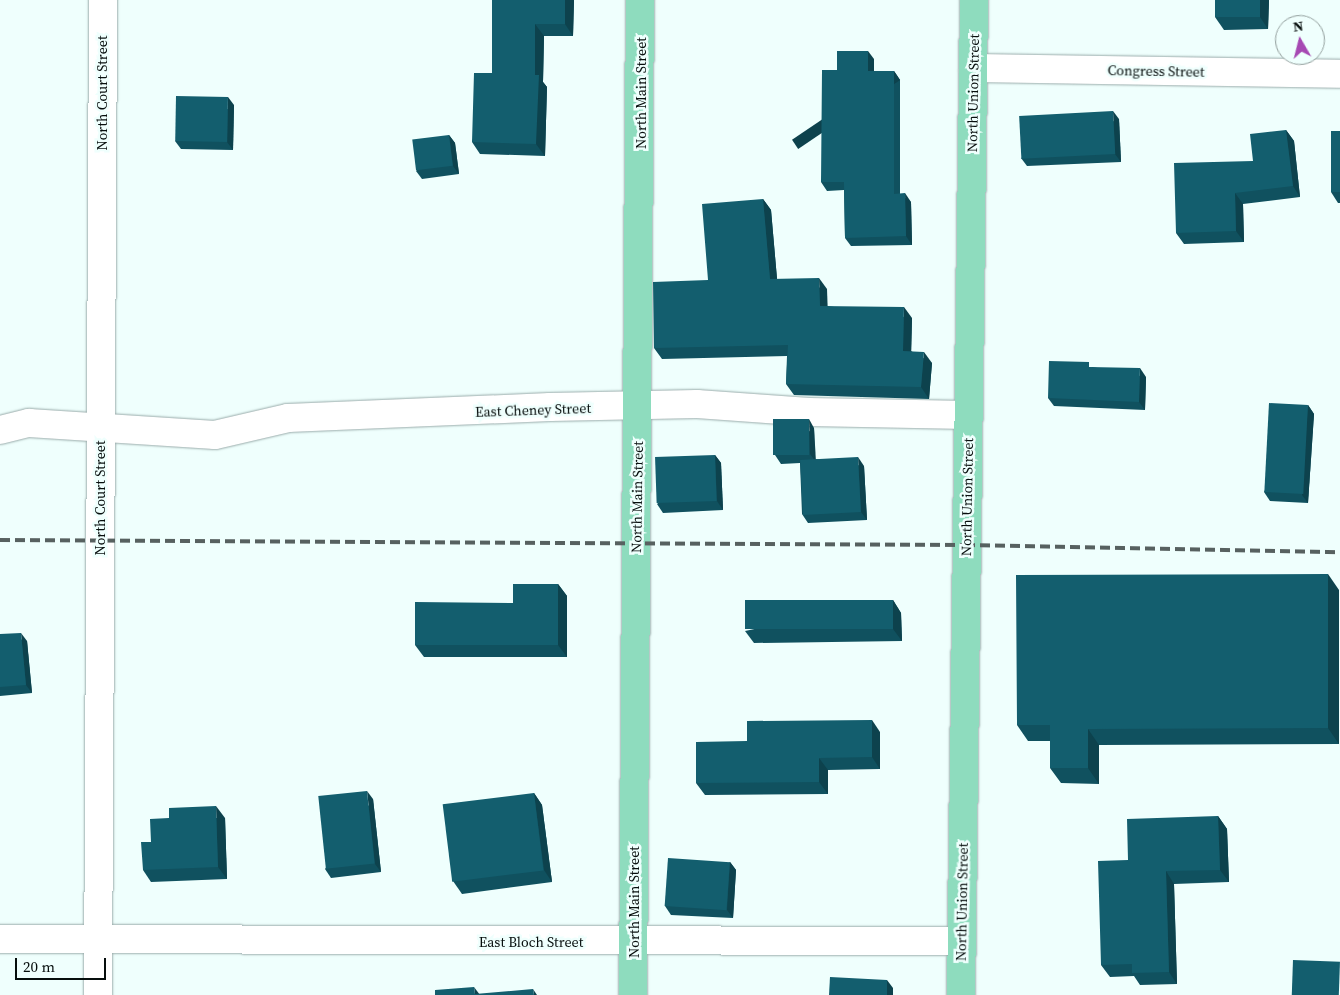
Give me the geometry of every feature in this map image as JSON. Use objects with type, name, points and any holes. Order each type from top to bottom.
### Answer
[{"type":"main road","name":"North Main Street","points":[[633,995],[640,0]]},
{"type":"main road","name":"North Union Street","points":[[961,995],[974,0]]},
{"type":"street","name":"North Court Street","points":[[98,995],[100,938],[102,0]]},
{"type":"street","name":"Congress Street","points":[[973,68],[1340,74]]},
{"type":"street","name":"East Cheney Street","points":[[0,430],[29,423],[215,434],[288,418],[550,407],[638,408],[697,404],[809,412],[968,416]]},
{"type":"street","name":"East Bloch Street","points":[[0,939],[962,942]]},
{"type":"building","points":[[492,0],[565,0],[565,24],[535,24],[535,75],[539,75],[536,144],[472,142],[474,73],[492,73]]},
{"type":"building","points":[[1215,0],[1260,0],[1260,17],[1215,17]]},
{"type":"building","points":[[837,51],[868,51],[868,71],[894,71],[894,194],[905,193],[906,236],[845,238],[844,182],[821,182],[822,70],[837,70]]},
{"type":"building","points":[[176,96],[228,97],[227,142],[175,141]]},
{"type":"building","points":[[1113,111],[1115,154],[1021,159],[1019,116]]},
{"type":"building","points":[[1286,130],[1293,186],[1235,193],[1236,231],[1176,233],[1174,163],[1253,161],[1250,134]]},
{"type":"building","points":[[1331,131],[1340,131],[1340,192],[1331,192]]},
{"type":"building","points":[[449,135],[453,166],[416,170],[412,140]]},
{"type":"building","points":[[763,199],[770,279],[819,278],[820,306],[904,307],[903,351],[924,352],[921,387],[786,384],[788,345],[654,348],[653,282],[708,280],[702,204]]},
{"type":"building","points":[[1049,361],[1089,362],[1089,367],[1140,368],[1139,402],[1048,398]]},
{"type":"building","points":[[1269,403],[1308,405],[1303,494],[1264,492]]},
{"type":"building","points":[[773,419],[809,419],[809,455],[773,455]]},
{"type":"building","points":[[715,455],[717,501],[657,503],[655,457]]},
{"type":"building","points":[[858,457],[861,512],[803,515],[800,460]]},
{"type":"building","points":[[1328,574],[1328,728],[1088,729],[1088,768],[1050,768],[1050,725],[1017,725],[1016,575]]},
{"type":"building","points":[[513,584],[558,584],[558,645],[415,645],[415,602],[513,603]]},
{"type":"building","points":[[745,600],[893,600],[893,629],[745,629]]},
{"type":"building","points":[[21,633],[26,685],[0,687],[0,634]]},
{"type":"building","points":[[872,720],[872,757],[819,758],[819,782],[696,783],[696,742],[747,741],[747,721]]},
{"type":"building","points":[[367,791],[375,864],[326,869],[318,796]]},
{"type":"building","points":[[534,793],[544,870],[452,882],[443,804]]},
{"type":"building","points":[[216,806],[218,867],[143,870],[141,842],[151,842],[150,819],[169,818],[169,808]]},
{"type":"building","points":[[1218,816],[1220,870],[1166,871],[1169,972],[1132,973],[1132,964],[1101,965],[1098,861],[1128,860],[1127,819]]},
{"type":"building","points":[[668,858],[730,862],[727,910],[665,906]]},
{"type":"building","points":[[1293,960],[1340,962],[1339,995],[1292,995]]},
{"type":"building","points":[[830,977],[887,980],[887,995],[829,995]]},
{"type":"building","points":[[474,987],[475,994],[533,989],[534,995],[435,995],[435,990]]},
{"type":"railway","points":[[0,540],[965,545],[1340,552]]}]
